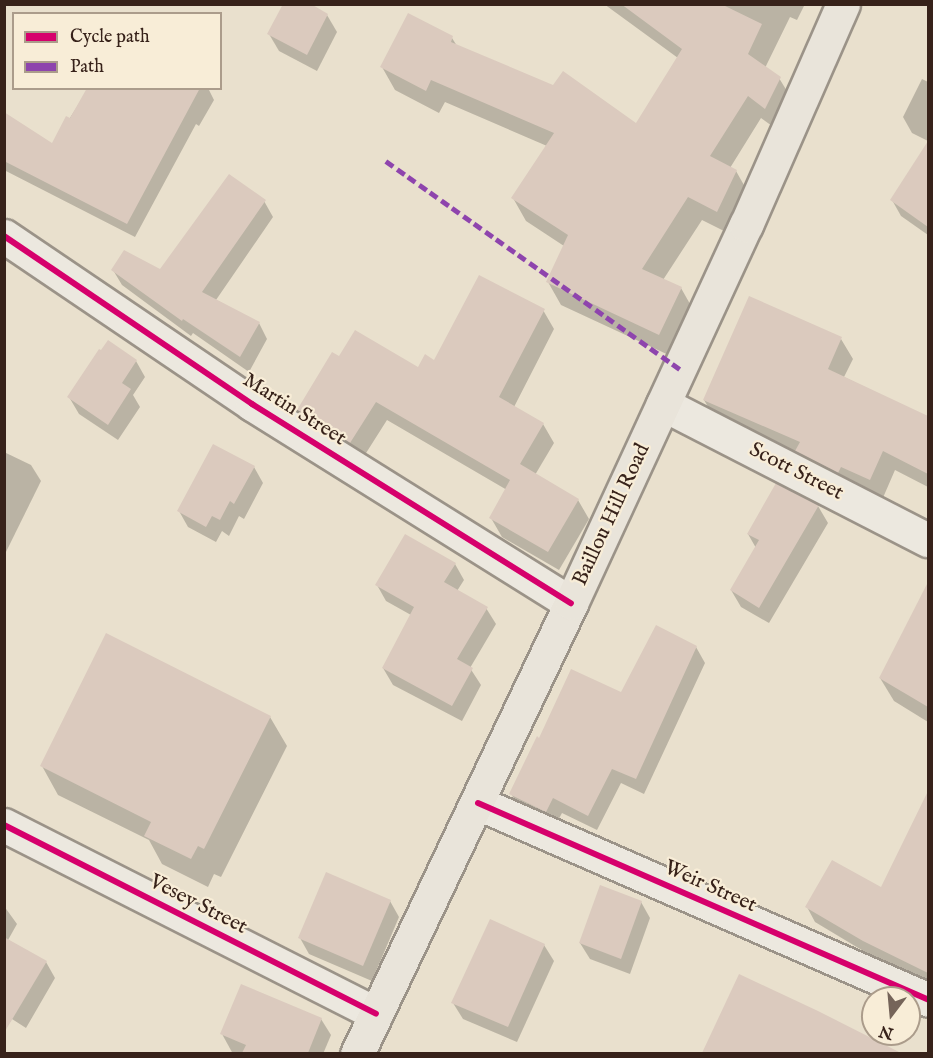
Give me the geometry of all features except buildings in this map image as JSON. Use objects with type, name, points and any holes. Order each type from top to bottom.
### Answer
[{"type":"main road","name":"Baillou Hill Road","points":[[357,1053],[572,603],[746,225],[843,4]]},
{"type":"street","name":"Martin Street","points":[[4,236],[252,404],[572,603]]},
{"type":"street","name":"Scott Street","points":[[663,404],[928,540]]},
{"type":"street","name":"Weir Street","points":[[478,803],[928,1000]]},
{"type":"street","name":"Vesey Street","points":[[4,825],[376,1014]]},
{"type":"marked path","points":[[386,161],[680,369]]},
{"type":"cycle path","points":[[4,236],[252,404],[571,603]]},
{"type":"cycle path","points":[[478,803],[928,1000]]},
{"type":"cycle path","points":[[4,825],[376,1014]]}]
